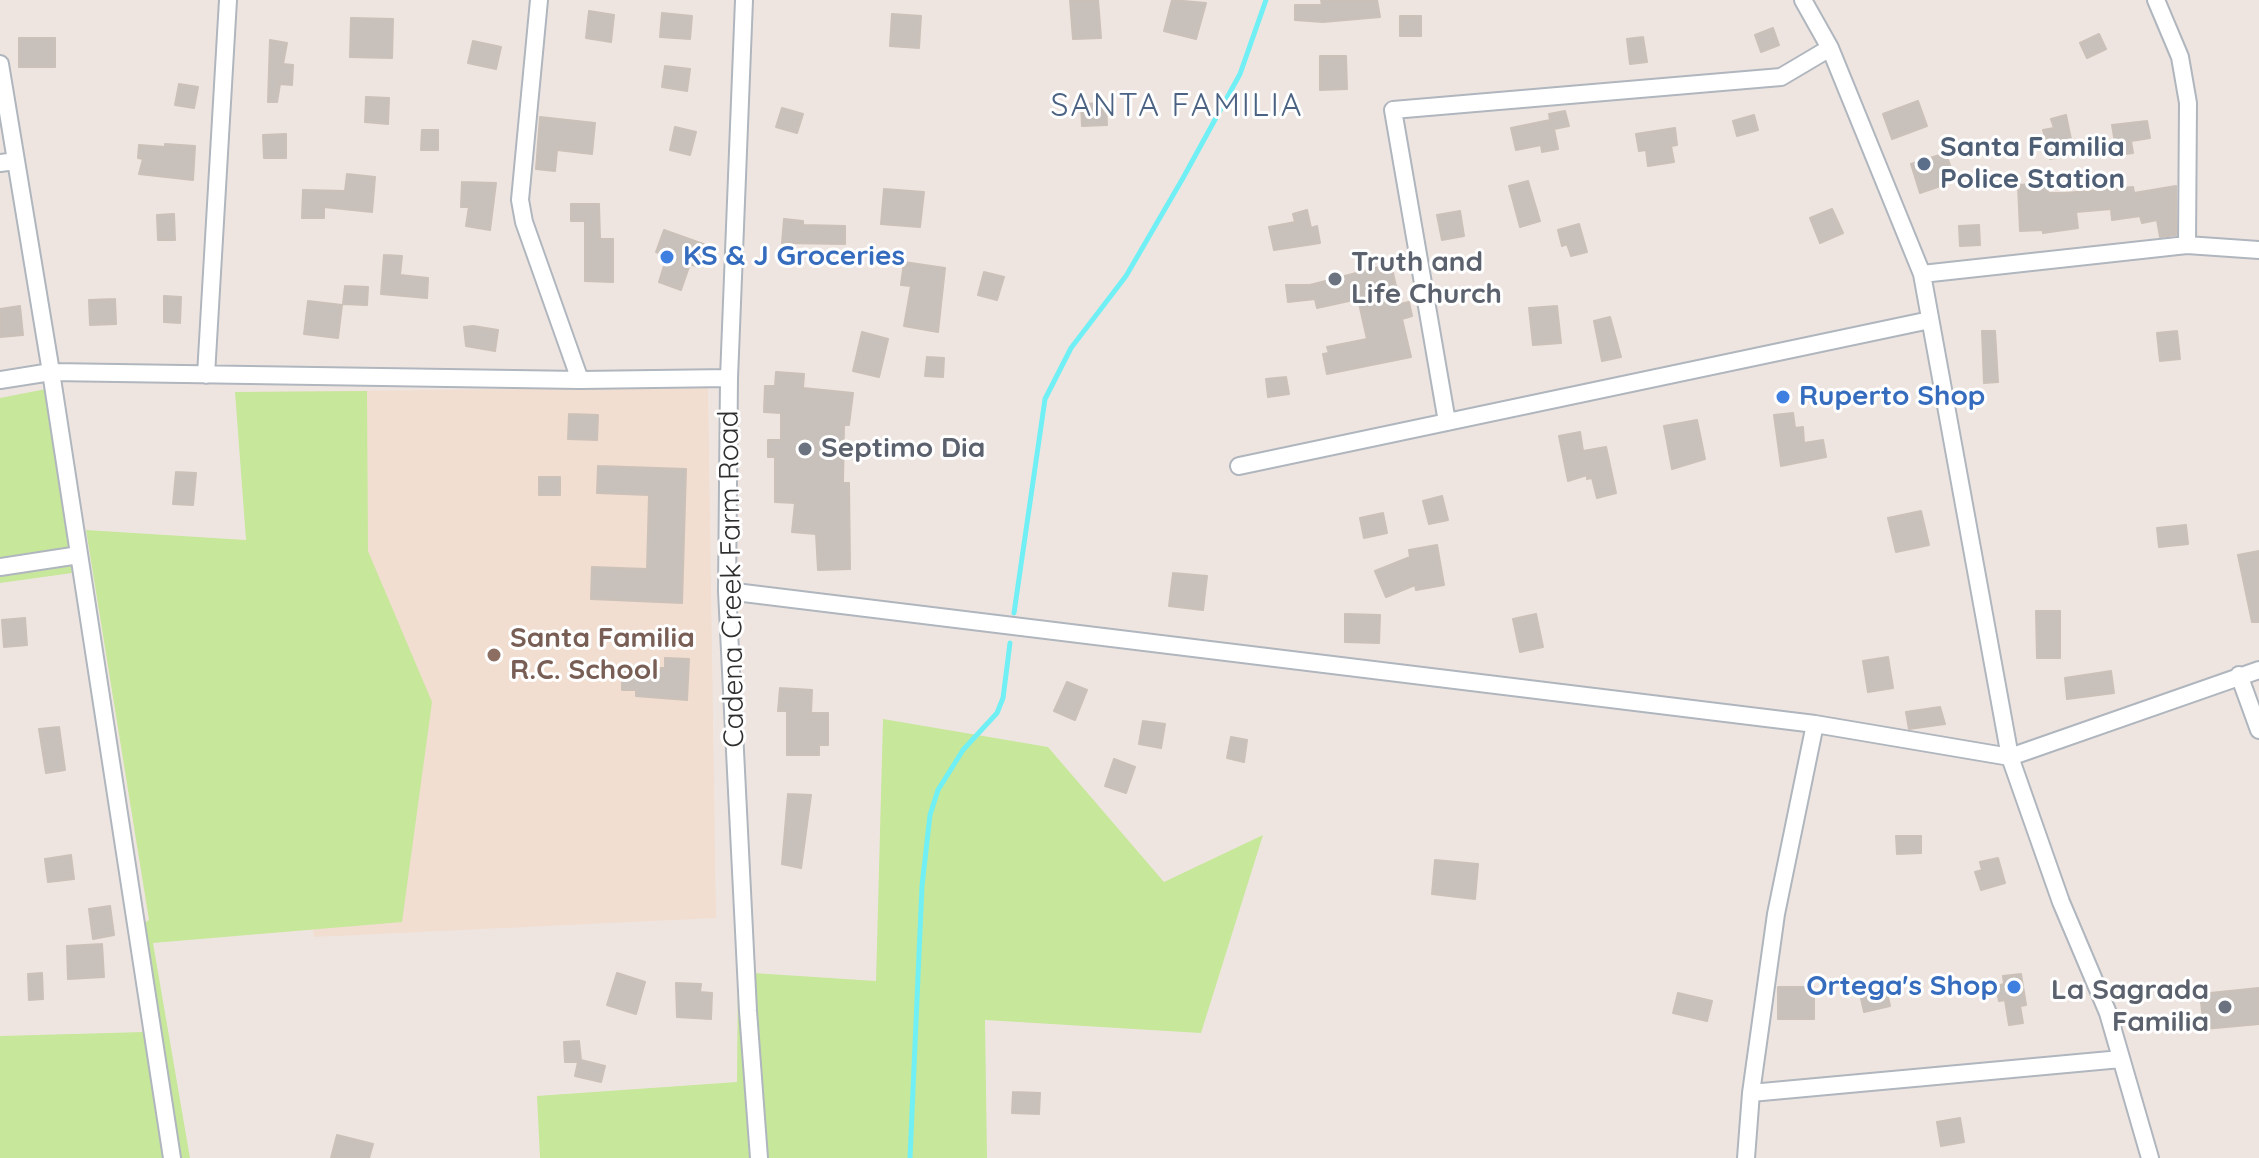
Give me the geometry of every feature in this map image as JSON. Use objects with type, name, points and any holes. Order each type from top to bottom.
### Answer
[{"type":"street","points":[[206,375],[228,0]]},
{"type":"street","points":[[539,0],[520,200],[524,222],[580,380]]},
{"type":"street","name":"Cadena Creek Farm Road","points":[[744,0],[729,378],[727,591],[748,1011],[759,1158]]},
{"type":"street","points":[[2156,0],[2180,57],[2188,103],[2187,245]]},
{"type":"street","points":[[1808,1],[1922,274],[2010,757],[2061,902],[2108,1013],[2150,1158]]},
{"type":"street","points":[[1447,422],[1393,110],[1781,77],[1830,48]]},
{"type":"street","points":[[0,64],[8,162],[51,372],[172,1158]]},
{"type":"street","points":[[1922,274],[2187,245],[2259,250]]},
{"type":"street","points":[[1239,466],[1930,320]]},
{"type":"street","points":[[0,380],[51,372],[580,380],[729,378]]},
{"type":"street","points":[[0,567],[79,555]]},
{"type":"street","points":[[727,591],[1815,724],[2010,757],[2259,670]]},
{"type":"street","points":[[2239,675],[2259,730]]},
{"type":"street","points":[[1746,1158],[1751,1093],[1776,914],[1815,724]]},
{"type":"street","points":[[1751,1093],[2121,1059]]},
{"type":"shaded area","name":"Santa Familia R.C. School","points":[[708,387],[716,918],[314,937],[242,392]]},
{"type":"green space","points":[[46,389],[72,573],[0,583],[0,398]]},
{"type":"green space","points":[[367,391],[368,551],[432,702],[402,922],[153,943],[190,1158],[0,1158],[0,1036],[144,1032],[130,932],[149,920],[86,530],[246,540],[235,392]]},
{"type":"green space","points":[[883,719],[1048,747],[1164,882],[1263,835],[1201,1033],[985,1020],[987,1158],[540,1158],[537,1096],[737,1082],[738,972],[876,981]]},
{"type":"building","points":[[1070,0],[1098,0],[1101,38],[1073,39]]},
{"type":"building","points":[[1172,0],[1206,3],[1196,39],[1164,31]]},
{"type":"building","points":[[1321,0],[1377,0],[1380,17],[1323,22],[1295,20],[1295,5],[1322,5]]},
{"type":"building","points":[[589,11],[614,15],[611,42],[586,38]]},
{"type":"building","points":[[662,13],[692,16],[690,39],[660,37]]},
{"type":"building","points":[[892,14],[921,16],[919,48],[890,46]]},
{"type":"building","points":[[1400,16],[1421,16],[1421,36],[1400,36]]},
{"type":"building","points":[[351,18],[393,19],[392,58],[350,57]]},
{"type":"building","points":[[1773,28],[1779,45],[1761,52],[1755,35]]},
{"type":"building","points":[[2099,34],[2106,49],[2087,58],[2080,43]]},
{"type":"building","points":[[1643,37],[1647,62],[1630,64],[1627,39]]},
{"type":"building","points":[[19,38],[55,38],[55,67],[19,67]]},
{"type":"building","points":[[270,40],[287,43],[283,64],[293,65],[292,85],[280,84],[277,102],[268,102]]},
{"type":"building","points":[[473,41],[501,47],[496,69],[468,63]]},
{"type":"building","points":[[1320,56],[1346,56],[1347,89],[1320,90]]},
{"type":"building","points":[[665,66],[690,69],[687,91],[662,87]]},
{"type":"building","points":[[179,84],[198,87],[194,108],[175,105]]},
{"type":"building","points":[[366,97],[389,98],[388,124],[365,122]]},
{"type":"building","points":[[1918,101],[1927,126],[1892,139],[1883,114]]},
{"type":"building","points":[[1106,103],[1107,125],[1082,126],[1081,104]]},
{"type":"building","points":[[782,108],[803,114],[797,133],[776,127]]},
{"type":"building","points":[[1565,111],[1569,126],[1554,129],[1558,149],[1542,152],[1541,145],[1516,150],[1511,128],[1550,120],[1549,114]]},
{"type":"building","points":[[1754,115],[1758,130],[1737,136],[1733,121]]},
{"type":"building","points":[[2066,115],[2074,154],[2050,159],[2043,130],[2054,128],[2051,119]]},
{"type":"building","points":[[540,117],[595,123],[592,154],[557,150],[555,171],[536,169]]},
{"type":"building","points":[[2147,121],[2150,138],[2131,141],[2133,153],[2117,155],[2112,125]]},
{"type":"building","points":[[675,127],[696,132],[690,155],[670,150]]},
{"type":"building","points":[[1675,128],[1677,145],[1671,146],[1674,162],[1648,166],[1646,150],[1639,151],[1636,134]]},
{"type":"building","points":[[422,130],[438,130],[438,150],[421,150]]},
{"type":"building","points":[[286,134],[286,158],[264,158],[263,135]]},
{"type":"building","points":[[165,144],[195,146],[193,180],[139,174],[143,159],[138,158],[139,145],[165,147]]},
{"type":"building","points":[[1946,153],[1955,181],[1920,193],[1911,164]]},
{"type":"building","points":[[347,174],[375,177],[372,212],[324,207],[324,218],[302,218],[303,190],[345,191]]},
{"type":"building","points":[[1528,181],[1540,221],[1520,227],[1509,186]]},
{"type":"building","points":[[462,182],[496,183],[490,230],[466,226],[469,207],[461,207]]},
{"type":"building","points":[[2048,183],[2048,193],[2133,187],[2134,193],[2176,186],[2176,235],[2160,237],[2157,220],[2142,223],[2140,216],[2112,220],[2111,209],[2076,212],[2078,228],[2043,233],[2043,230],[2020,231],[2018,185]]},
{"type":"building","points":[[884,189],[924,192],[920,227],[881,224]]},
{"type":"building","points":[[571,204],[599,204],[600,239],[613,239],[613,282],[585,281],[585,221],[571,221]]},
{"type":"building","points":[[1832,209],[1843,233],[1820,243],[1810,218]]},
{"type":"building","points":[[1307,210],[1311,228],[1317,226],[1320,243],[1274,250],[1269,227],[1295,222],[1293,214]]},
{"type":"building","points":[[1460,211],[1464,236],[1442,240],[1437,215]]},
{"type":"building","points":[[174,214],[175,240],[158,240],[157,215]]},
{"type":"building","points":[[784,219],[803,221],[803,225],[845,226],[845,244],[782,243]]},
{"type":"building","points":[[1579,224],[1587,252],[1571,256],[1567,244],[1562,246],[1558,230]]},
{"type":"building","points":[[1979,225],[1980,245],[1960,246],[1959,226]]},
{"type":"building","points":[[664,230],[706,245],[698,267],[690,264],[681,290],[659,282],[667,256],[656,252]]},
{"type":"building","points":[[384,255],[402,256],[400,275],[428,278],[427,298],[381,294]]},
{"type":"building","points":[[904,262],[945,268],[938,332],[904,326],[911,286],[901,285]]},
{"type":"building","points":[[1391,264],[1400,304],[1409,302],[1412,316],[1402,319],[1411,357],[1327,374],[1323,354],[1329,353],[1327,347],[1367,339],[1358,299],[1317,308],[1315,299],[1288,302],[1286,285],[1310,285]]},
{"type":"building","points":[[984,272],[1004,277],[997,300],[978,295]]},
{"type":"building","points":[[345,286],[368,287],[367,305],[343,304]]},
{"type":"building","points":[[164,296],[181,297],[180,323],[164,322]]},
{"type":"building","points":[[115,299],[116,324],[90,325],[89,300]]},
{"type":"building","points":[[308,301],[342,305],[338,338],[304,334]]},
{"type":"building","points":[[20,306],[23,335],[0,337],[0,309]]},
{"type":"building","points":[[1557,306],[1561,343],[1533,345],[1529,308]]},
{"type":"building","points":[[1610,317],[1621,357],[1602,361],[1594,321]]},
{"type":"building","points":[[464,327],[498,330],[495,351],[466,346]]},
{"type":"building","points":[[1982,331],[1995,331],[1998,382],[1984,383]]},
{"type":"building","points":[[2177,331],[2180,359],[2160,361],[2157,333]]},
{"type":"building","points":[[862,332],[888,339],[879,377],[853,371]]},
{"type":"building","points":[[927,357],[944,358],[943,377],[925,376]]},
{"type":"building","points":[[776,372],[804,374],[803,388],[853,393],[849,425],[844,425],[843,483],[849,483],[850,569],[818,570],[816,534],[792,532],[795,503],[775,502],[775,457],[768,457],[768,440],[781,440],[781,413],[764,412],[765,386],[775,386]]},
{"type":"building","points":[[1286,377],[1289,394],[1268,397],[1266,379]]},
{"type":"building","points":[[1793,413],[1795,428],[1803,427],[1804,443],[1823,440],[1826,457],[1781,466],[1774,415]]},
{"type":"building","points":[[569,414],[598,415],[597,440],[568,439]]},
{"type":"building","points":[[1697,420],[1705,459],[1672,469],[1664,426]]},
{"type":"building","points":[[1580,432],[1583,451],[1606,447],[1616,493],[1597,498],[1592,478],[1587,479],[1587,475],[1568,481],[1559,436]]},
{"type":"building","points":[[598,466],[686,469],[682,603],[591,599],[592,567],[647,569],[649,495],[597,493]]},
{"type":"building","points":[[176,472],[196,473],[193,505],[173,504]]},
{"type":"building","points":[[539,477],[560,477],[560,495],[539,495]]},
{"type":"building","points":[[1442,496],[1448,520],[1429,524],[1423,501]]},
{"type":"building","points":[[1921,511],[1929,545],[1896,552],[1888,518]]},
{"type":"building","points":[[1383,513],[1387,533],[1364,538],[1360,518]]},
{"type":"building","points":[[2186,525],[2188,544],[2159,547],[2157,528]]},
{"type":"building","points":[[1437,545],[1444,585],[1416,590],[1415,585],[1386,597],[1375,571],[1410,557],[1409,550]]},
{"type":"building","points":[[2259,551],[2259,622],[2252,622],[2238,555]]},
{"type":"building","points":[[1173,573],[1207,576],[1203,610],[1169,606]]},
{"type":"building","points":[[2036,611],[2060,611],[2060,658],[2037,658]]},
{"type":"building","points":[[1345,614],[1380,615],[1379,643],[1345,642]]},
{"type":"building","points":[[1536,614],[1543,647],[1520,652],[1513,619]]},
{"type":"building","points":[[25,618],[27,645],[4,647],[2,620]]},
{"type":"building","points":[[1888,657],[1893,688],[1868,692],[1863,661]]},
{"type":"building","points":[[665,658],[689,659],[687,700],[636,696],[636,690],[622,690],[622,668],[665,668]]},
{"type":"building","points":[[2111,671],[2114,693],[2067,699],[2065,678]]},
{"type":"building","points":[[1067,682],[1087,690],[1075,720],[1054,711]]},
{"type":"building","points":[[780,688],[812,690],[811,713],[828,713],[828,745],[819,745],[819,755],[787,755],[787,711],[778,711]]},
{"type":"building","points":[[1940,707],[1945,724],[1909,729],[1906,712]]},
{"type":"building","points":[[1143,721],[1165,724],[1161,748],[1139,744]]},
{"type":"building","points":[[59,727],[65,770],[46,773],[39,729]]},
{"type":"building","points":[[1231,737],[1247,740],[1244,762],[1227,758]]},
{"type":"building","points":[[1114,759],[1135,767],[1126,793],[1105,786]]},
{"type":"building","points":[[788,794],[811,795],[801,868],[782,864]]},
{"type":"building","points":[[1896,836],[1921,836],[1921,853],[1897,854]]},
{"type":"building","points":[[71,855],[74,879],[48,882],[45,859]]},
{"type":"building","points":[[1998,858],[2005,883],[1981,890],[1975,872],[1982,870],[1980,862]]},
{"type":"building","points":[[1435,860],[1478,864],[1475,899],[1432,894]]},
{"type":"building","points":[[110,906],[114,935],[93,939],[89,909]]},
{"type":"building","points":[[102,944],[104,977],[68,979],[67,946]]},
{"type":"building","points":[[42,973],[43,999],[29,1000],[28,974]]},
{"type":"building","points":[[617,973],[645,982],[636,1014],[607,1005]]},
{"type":"building","points":[[2021,974],[2026,1005],[2020,1006],[2023,1023],[2009,1025],[2005,1000],[1999,1001],[1996,986],[2004,984],[2003,976]]},
{"type":"building","points":[[676,983],[701,984],[700,992],[712,993],[711,1019],[677,1017]]},
{"type":"building","points":[[1778,987],[1814,987],[1814,1019],[1778,1019]]},
{"type":"building","points":[[1886,988],[1890,1006],[1864,1012],[1860,994]]},
{"type":"building","points":[[2259,988],[2259,1024],[2204,1029],[2200,994]]},
{"type":"building","points":[[1678,993],[1712,1001],[1707,1021],[1673,1013]]},
{"type":"building","points":[[579,1041],[581,1060],[605,1066],[601,1082],[575,1076],[578,1062],[565,1062],[564,1042]]},
{"type":"building","points":[[1013,1092],[1040,1093],[1039,1114],[1012,1113]]},
{"type":"building","points":[[1960,1118],[1964,1142],[1941,1146],[1937,1122]]},
{"type":"building","points":[[337,1135],[373,1144],[369,1158],[331,1158]]},
{"type":"waterway","points":[[1014,613],[1045,399],[1071,348],[1126,276],[1183,178],[1240,74],[1266,0]]},
{"type":"waterway","points":[[910,1158],[922,886],[930,815],[938,790],[963,750],[997,713],[1003,698],[1010,643]]},
{"type":"place","name":"Santa Familia Police Station","points":[[1924,164]]},
{"type":"place","name":"KS & J Groceries","points":[[667,257]]},
{"type":"place","name":"Truth and Life Church","points":[[1335,279]]},
{"type":"place","name":"Ruperto Shop","points":[[1783,397]]},
{"type":"place","name":"Septimo Dia","points":[[805,449]]},
{"type":"place","name":"Santa Familia R.C. School","points":[[494,655]]},
{"type":"place","name":"Ortega's Shop","points":[[2014,987]]},
{"type":"place","name":"La Sagrada Familia","points":[[2225,1007]]},
{"type":"district","name":"SANTA FAMILIA","points":[[1177,106]]}]
